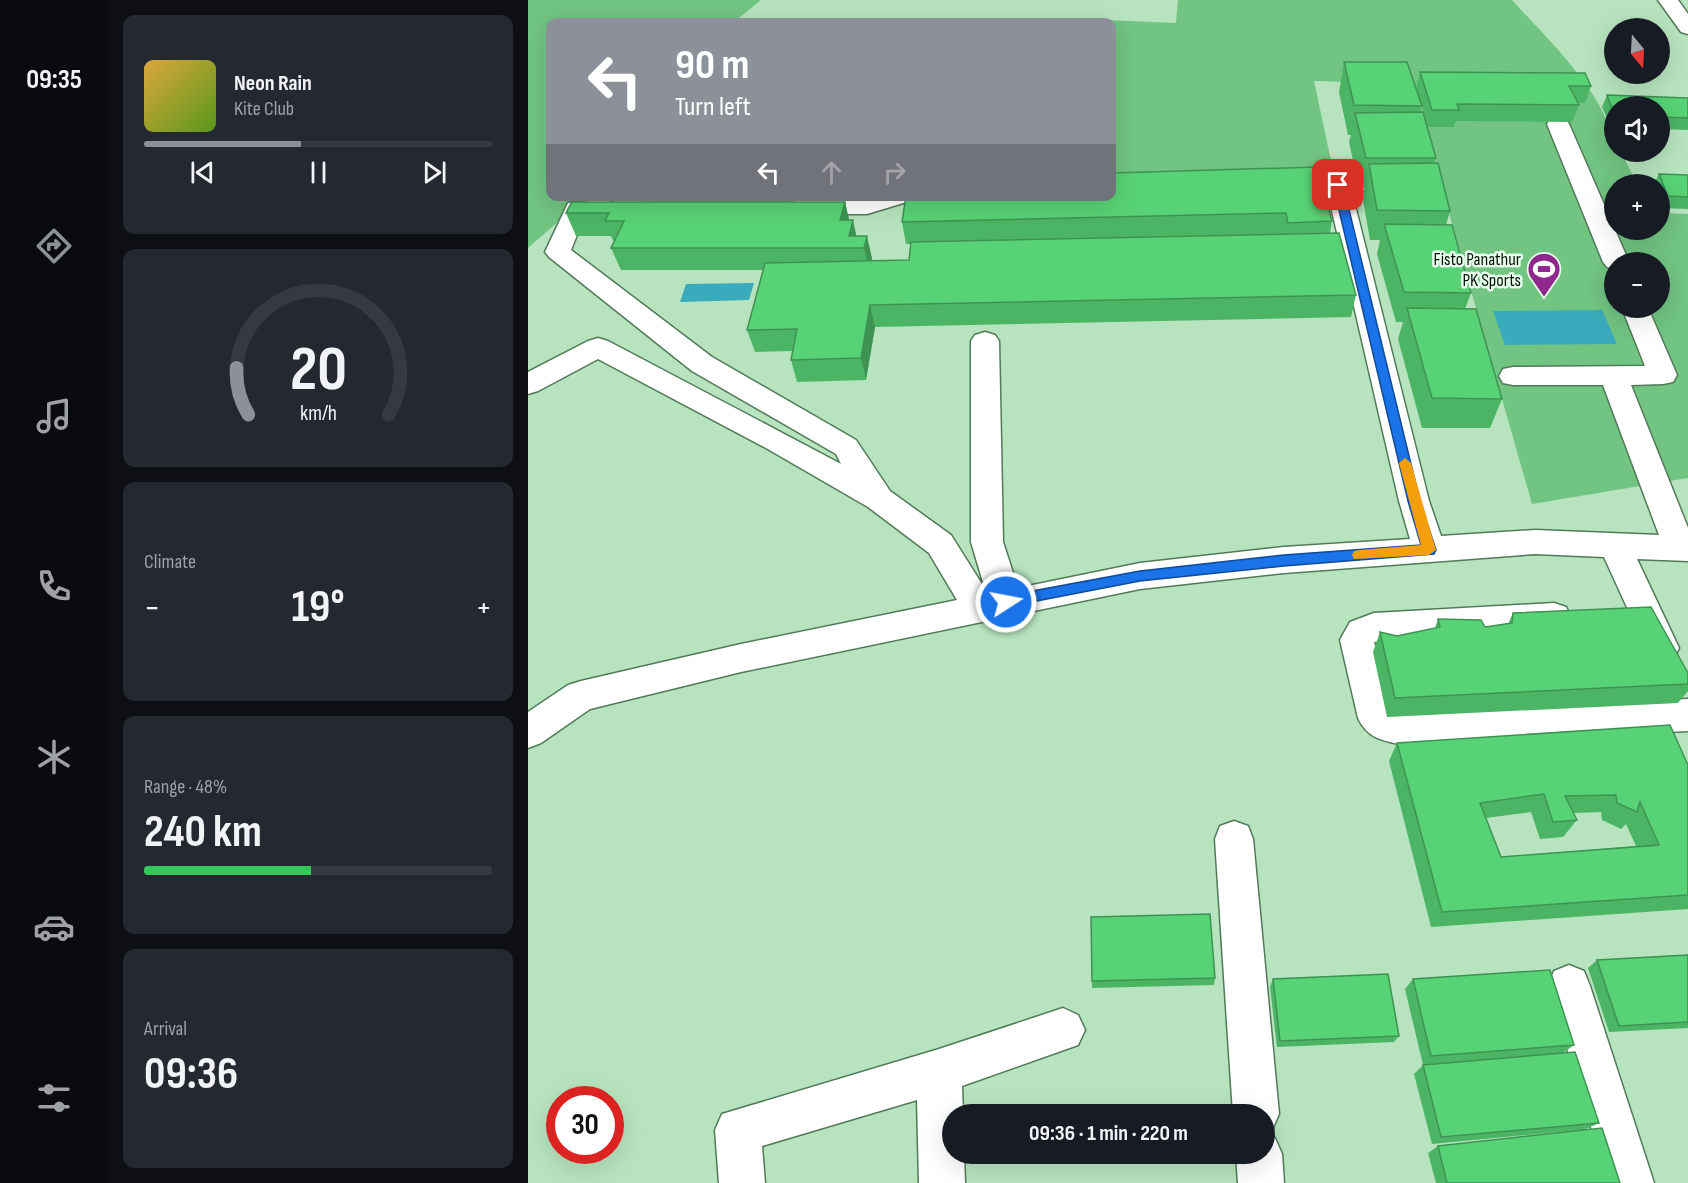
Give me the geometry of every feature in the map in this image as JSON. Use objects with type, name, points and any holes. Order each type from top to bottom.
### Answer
[{"type":"street","points":[[1668,0],[1688,28]]},
{"type":"street","points":[[1558,124],[1612,252]]},
{"type":"street","points":[[1338,185],[1414,501],[1429,550]]},
{"type":"street","points":[[774,207],[867,207],[886,201]]},
{"type":"street","points":[[622,207],[576,208],[558,252],[702,364],[846,447],[879,499]]},
{"type":"street","points":[[1513,376],[1664,375],[1639,318]]},
{"type":"street","points":[[986,341],[987,542],[992,604]]},
{"type":"street","points":[[528,384],[598,347],[776,441],[879,499],[940,544],[992,604]]},
{"type":"street","points":[[528,732],[581,696],[741,658],[992,604],[1140,576],[1284,560],[1535,542],[1619,555],[1684,549],[1613,376]]},
{"type":"street","points":[[1619,555],[1645,612],[1682,694],[1399,728],[1384,725],[1377,718],[1357,640],[1362,632],[1374,627],[1645,612]]},
{"type":"street","points":[[1234,839],[1255,1104]]},
{"type":"street","points":[[1569,987],[1631,1183]]},
{"type":"street","points":[[742,1183],[738,1130],[939,1071],[1063,1030]]},
{"type":"street","points":[[939,1071],[941,1166]]},
{"type":"street","points":[[1260,1164],[1261,1183]]},
{"type":"green space","points":[[528,0],[761,0],[739,18],[546,18],[546,201],[582,201],[528,248]]},
{"type":"green space","points":[[1178,0],[1512,0],[1575,70],[1603,112],[1604,162],[1626,162],[1632,174],[1604,174],[1604,240],[1670,240],[1670,213],[1688,214],[1688,478],[1532,504],[1412,84],[1314,81],[1334,175],[1116,179],[1116,20],[1176,23]]},
{"type":"green space","points":[[636,201],[902,201],[872,210]]},
{"type":"water","points":[[754,283],[749,300],[680,302],[686,284]]},
{"type":"water","points":[[1602,310],[1617,344],[1505,345],[1493,311]]},
{"type":"building","points":[[1344,62],[1407,62],[1422,106],[1354,105]]},
{"type":"building","points":[[1420,72],[1585,73],[1591,86],[1569,86],[1579,105],[1457,104],[1459,110],[1432,110]]},
{"type":"building","points":[[1670,97],[1688,98],[1688,118],[1670,117]]},
{"type":"building","points":[[1423,112],[1436,158],[1366,158],[1355,113]]},
{"type":"building","points":[[1438,163],[1450,211],[1377,210],[1369,164]]},
{"type":"building","points":[[1317,167],[1332,221],[1288,223],[1286,213],[902,222],[905,201],[1116,201],[1116,173]]},
{"type":"building","points":[[1670,174],[1688,175],[1688,197],[1670,196]]},
{"type":"building","points":[[572,202],[845,202],[840,220],[853,220],[849,236],[867,236],[864,248],[611,248],[624,221],[605,221],[609,213],[566,213]]},
{"type":"building","points":[[1384,224],[1452,225],[1471,293],[1404,292]]},
{"type":"building","points":[[1339,233],[1356,295],[870,305],[861,358],[791,360],[797,329],[747,330],[765,263],[909,260],[911,242]]},
{"type":"building","points":[[1407,308],[1476,309],[1502,399],[1432,398]]},
{"type":"building","points":[[1651,607],[1688,673],[1688,684],[1395,698],[1380,632],[1397,636],[1440,627],[1438,619],[1481,620],[1485,627],[1512,623],[1513,613]]},
{"type":"building","points":[[1670,725],[1688,765],[1688,895],[1442,912],[1397,743]],"holes":[[[1544,794],[1553,822],[1577,820],[1565,796],[1616,795],[1617,803],[1637,812],[1640,802],[1659,845],[1501,857],[1480,803]]]},
{"type":"building","points":[[1210,914],[1215,978],[1092,981],[1091,917]]},
{"type":"building","points":[[1688,955],[1688,1022],[1619,1026],[1597,960]]},
{"type":"building","points":[[1550,970],[1574,1045],[1431,1056],[1413,979]]},
{"type":"building","points":[[1388,974],[1399,1036],[1280,1041],[1273,979]]},
{"type":"building","points":[[1575,1052],[1599,1123],[1441,1137],[1423,1065]]},
{"type":"building","points":[[1602,1128],[1620,1183],[1447,1183],[1438,1146]]},
{"type":"slow traffic","points":[[1359,555],[1429,550],[1405,463]]},
{"type":"place","name":"Fisto Panathur PK Sports","points":[[1544,298]]},
{"type":"route","points":[[1006,602],[1140,576],[1284,560],[1429,550],[1414,501],[1338,185]]}]
